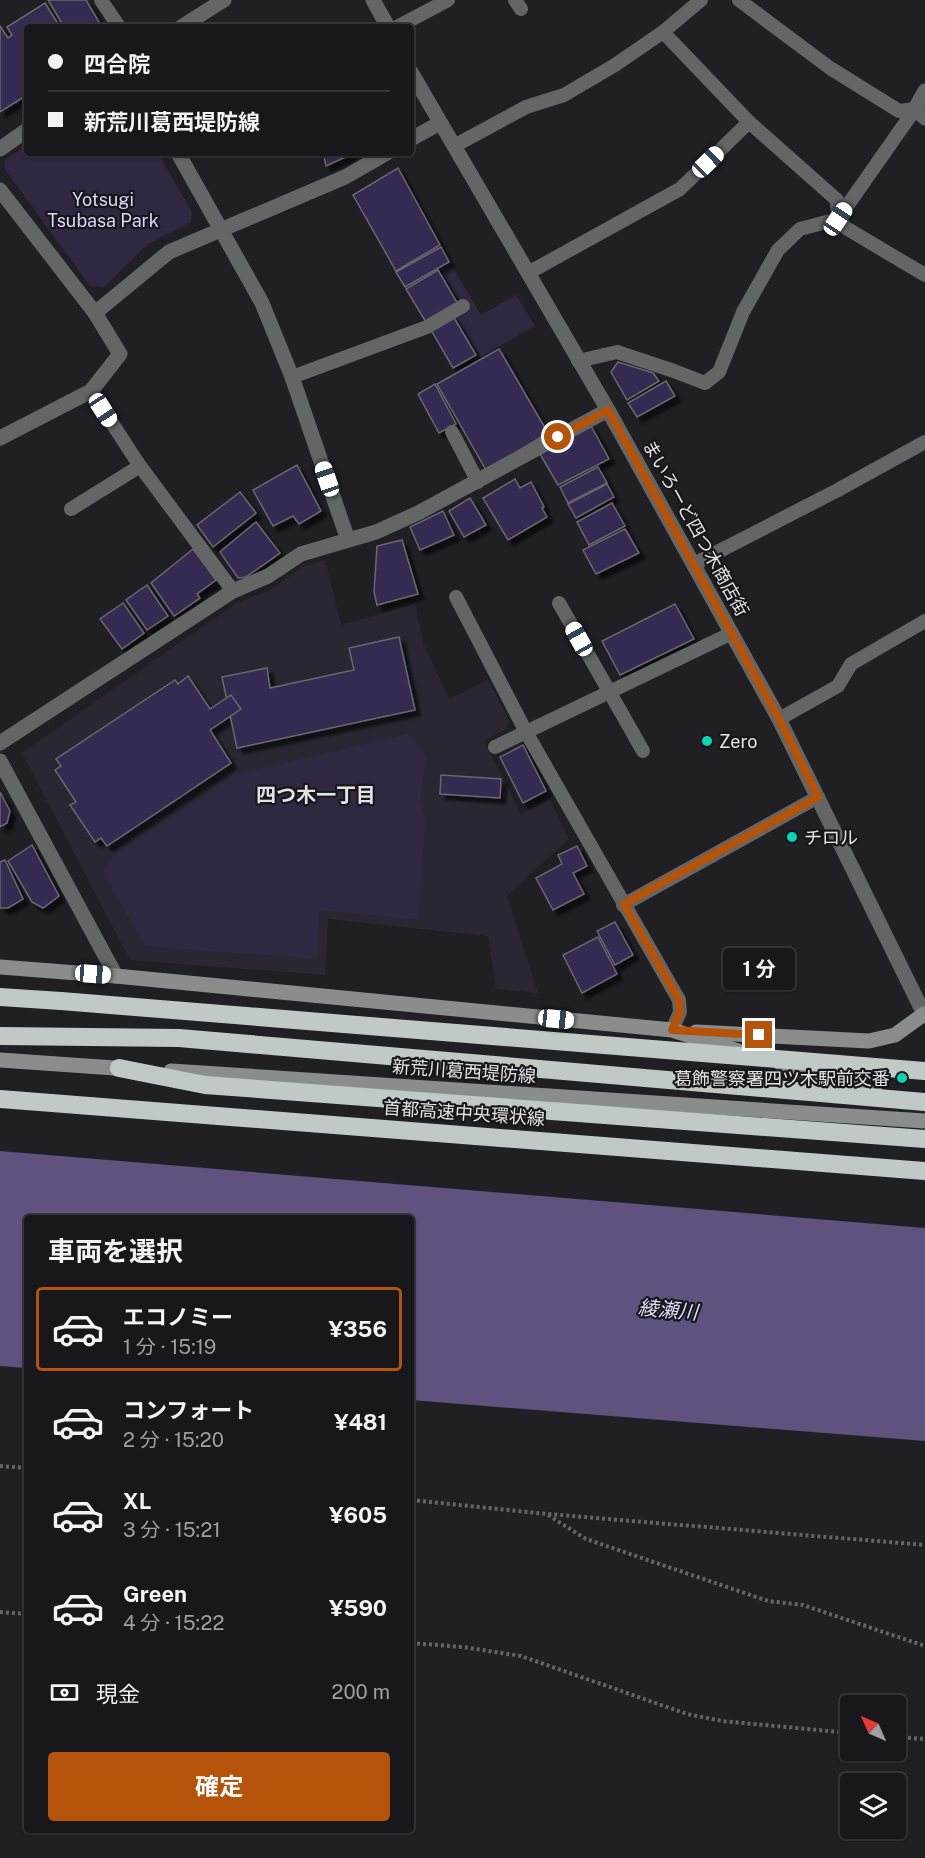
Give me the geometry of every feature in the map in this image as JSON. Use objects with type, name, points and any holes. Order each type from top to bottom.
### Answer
[{"type":"highway","points":[[0,997],[925,1071]]},
{"type":"highway","points":[[0,1035],[178,1038],[925,1102]]},
{"type":"highway","points":[[119,1068],[205,1085],[925,1139]]},
{"type":"highway","name":"首都高速中央環状線","points":[[0,1099],[697,1151],[925,1171]]},
{"type":"main road","points":[[0,967],[116,976],[672,1030],[869,1041],[895,1035],[925,1014]]},
{"type":"main road","points":[[672,1030],[925,1108]]},
{"type":"main road","name":"新荒川葛西堤防線","points":[[0,1060],[925,1121]]},
{"type":"street","points":[[186,24],[224,0]]},
{"type":"street","points":[[373,0],[385,24]]},
{"type":"street","name":"まいろーど四つ木商店街","points":[[414,77],[608,410],[779,719],[925,1014]]},
{"type":"street","points":[[920,113],[925,91]]},
{"type":"street","points":[[414,138],[440,123]]},
{"type":"street","points":[[0,149],[24,132]]},
{"type":"street","points":[[181,156],[219,230],[230,243],[262,303],[292,377],[348,540]]},
{"type":"street","points":[[95,313],[169,252],[345,177],[382,156]]},
{"type":"street","points":[[0,190],[95,313],[120,354],[91,392],[0,438]]},
{"type":"street","points":[[0,743],[233,591],[268,576],[301,554],[376,532],[478,482],[608,410]]},
{"type":"street","points":[[0,761],[116,976]]},
{"type":"lane","points":[[101,0],[117,24]]},
{"type":"lane","points":[[403,24],[448,0]]},
{"type":"lane","points":[[454,146],[526,107],[564,94],[615,65],[663,32],[701,0]]},
{"type":"lane","points":[[739,0],[830,68],[899,111],[920,113]]},
{"type":"lane","points":[[663,32],[749,122],[837,200],[838,219],[846,228],[925,275]]},
{"type":"lane","points":[[578,361],[617,352],[705,383],[719,372],[743,312],[778,250],[800,229],[838,219],[920,113]]},
{"type":"lane","points":[[528,273],[680,189],[749,122]]},
{"type":"lane","points":[[292,377],[427,327],[463,306]]},
{"type":"lane","points":[[91,392],[141,466],[233,591]]},
{"type":"lane","points":[[452,432],[478,482]]},
{"type":"lane","points":[[694,564],[925,442]]},
{"type":"lane","points":[[71,509],[141,466]]},
{"type":"lane","points":[[456,597],[526,732],[679,1000],[680,1012],[672,1030]]},
{"type":"lane","points":[[560,603],[643,751]]},
{"type":"lane","points":[[779,719],[838,686],[851,664],[925,621]]},
{"type":"lane","points":[[495,747],[732,633]]},
{"type":"lane","points":[[624,904],[818,797]]},
{"type":"path","points":[[0,1466],[24,1468]]},
{"type":"path","points":[[414,1500],[547,1514],[925,1545]]},
{"type":"path","points":[[547,1514],[586,1539],[768,1601],[803,1605],[925,1646]]},
{"type":"path","points":[[0,1612],[24,1614]]},
{"type":"path","points":[[414,1643],[463,1647],[521,1656],[687,1714],[722,1721],[840,1732]]},
{"type":"path","points":[[906,1738],[925,1739]]},
{"type":"shaded area","points":[[325,560],[341,625],[415,604],[423,642],[449,699],[488,680],[509,721],[506,729],[484,741],[521,814],[550,800],[569,839],[507,896],[538,993],[496,989],[488,936],[328,919],[325,975],[130,960],[22,753],[235,604],[270,590],[302,567]]},
{"type":"green space","name":"Yotsugi Tsubasa Park","points":[[24,147],[24,156],[160,156],[192,212],[191,222],[148,244],[104,287],[90,286],[4,168],[5,160]]},
{"type":"green space","points":[[450,263],[481,315],[516,295],[535,326],[480,357],[455,316],[464,310],[440,269]]},
{"type":"green space","points":[[408,734],[427,755],[420,802],[426,820],[418,920],[320,910],[317,959],[144,946],[104,873],[113,855],[233,775]]},
{"type":"water","name":"綾瀬川","points":[[0,1151],[925,1228],[925,1441],[414,1400],[414,1215],[24,1215],[24,1368],[0,1366]]},
{"type":"building","points":[[48,0],[86,0],[100,24],[62,24]]},
{"type":"building","points":[[45,3],[58,24],[24,24],[24,97],[0,112],[0,26],[8,38],[12,35],[7,27]]},
{"type":"building","points":[[324,156],[348,156],[326,166]]},
{"type":"building","points":[[398,168],[440,245],[396,271],[353,195]]},
{"type":"building","points":[[441,247],[449,262],[405,287],[396,272]]},
{"type":"building","points":[[438,270],[459,306],[427,324],[406,289]]},
{"type":"building","points":[[453,316],[476,355],[453,368],[431,330]]},
{"type":"building","points":[[499,349],[548,433],[486,470],[437,384]]},
{"type":"building","points":[[618,362],[653,373],[659,381],[627,400],[611,372]]},
{"type":"building","points":[[666,381],[675,396],[637,417],[628,403]]},
{"type":"building","points":[[435,384],[456,424],[439,433],[418,394]]},
{"type":"building","points":[[591,426],[609,459],[558,485],[540,454]]},
{"type":"building","points":[[297,465],[321,511],[299,524],[293,516],[273,526],[253,490]]},
{"type":"building","points":[[598,467],[607,483],[568,503],[560,487]]},
{"type":"building","points":[[515,479],[520,488],[531,482],[547,517],[508,540],[483,498]]},
{"type":"building","points":[[607,484],[614,497],[576,518],[568,504]]},
{"type":"building","points":[[240,492],[256,513],[213,547],[197,525]]},
{"type":"building","points":[[470,498],[486,525],[464,537],[449,511]]},
{"type":"building","points":[[612,503],[625,526],[589,545],[577,522]]},
{"type":"building","points":[[443,511],[454,535],[420,550],[410,527]]},
{"type":"building","points":[[256,522],[280,553],[246,577],[238,578],[220,552]]},
{"type":"building","points":[[625,529],[639,553],[596,574],[583,550]]},
{"type":"building","points":[[402,540],[418,594],[377,605],[374,592],[377,546]]},
{"type":"building","points":[[193,549],[216,580],[197,594],[200,598],[174,616],[151,583]]},
{"type":"building","points":[[147,585],[168,616],[147,630],[126,600]]},
{"type":"building","points":[[123,603],[144,633],[122,649],[100,619]]},
{"type":"building","points":[[675,604],[694,639],[620,675],[602,641]]},
{"type":"building","points":[[399,637],[415,710],[237,748],[222,677],[267,668],[270,688],[354,670],[349,648]]},
{"type":"building","points":[[188,676],[210,709],[231,695],[241,709],[210,730],[231,763],[107,846],[101,838],[95,842],[70,805],[76,802],[55,770],[61,766],[56,759],[175,680],[178,684]]},
{"type":"building","points":[[523,745],[546,791],[523,803],[500,757]]},
{"type":"building","points":[[441,775],[501,779],[500,798],[440,794]]},
{"type":"building","points":[[0,792],[10,811],[7,823],[0,827]]},
{"type":"building","points":[[32,845],[59,896],[43,908],[32,902],[8,861]]},
{"type":"building","points":[[577,846],[587,866],[573,873],[584,894],[553,910],[536,878],[562,864],[558,855]]},
{"type":"building","points":[[5,860],[23,899],[8,908],[0,908],[0,862]]},
{"type":"building","points":[[615,922],[633,955],[615,965],[597,931]]},
{"type":"building","points":[[598,937],[617,974],[582,993],[563,955]]},
{"type":"place","name":"Zero","points":[[707,741]]},
{"type":"place","name":"チロル","points":[[792,837]]},
{"type":"place","name":"葛飾警察署四ツ木駅前交番","points":[[902,1078]]},
{"type":"district","name":"四つ木一丁目","points":[[316,795]]},
{"type":"route","points":[[558,437],[608,410],[779,719],[818,797],[624,904],[679,1000],[680,1012],[672,1030],[759,1035]]}]
